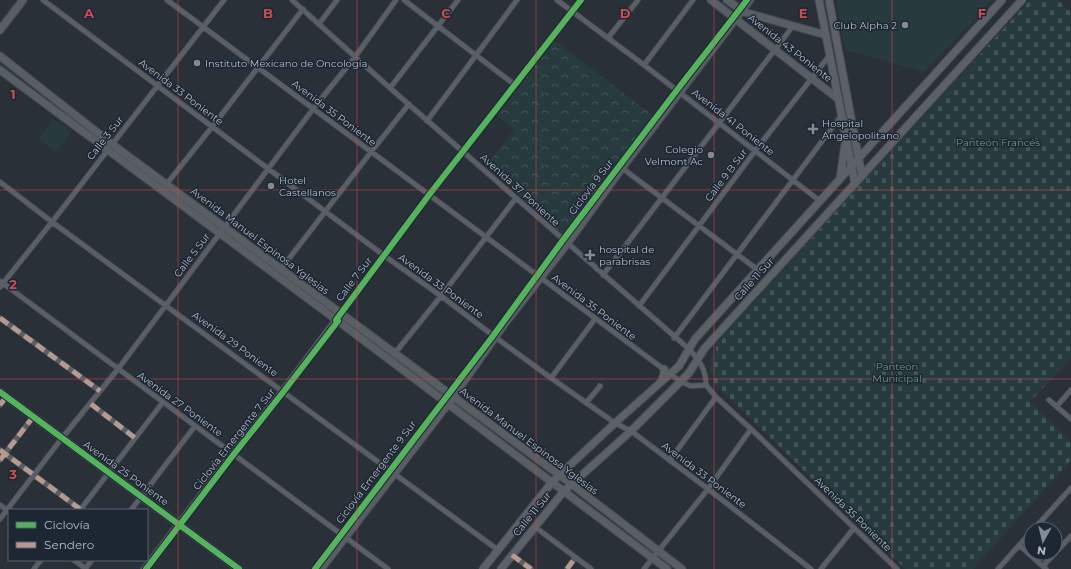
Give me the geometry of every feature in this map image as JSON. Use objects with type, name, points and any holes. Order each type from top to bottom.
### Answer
[{"type":"main road","points":[[0,30],[23,0]]},
{"type":"main road","name":"Avenida 43 Poniente","points":[[711,0],[837,98]]},
{"type":"main road","name":"Avenida 43 Poniente","points":[[727,0],[742,11],[826,35]]},
{"type":"main road","points":[[321,569],[448,404],[495,337],[567,244],[622,168],[750,0]]},
{"type":"main road","points":[[819,0],[855,184]]},
{"type":"main road","points":[[829,0],[862,176]]},
{"type":"main road","name":"Calle 11 Sur","points":[[483,569],[552,482],[679,366],[695,339],[1002,0]]},
{"type":"main road","name":"Calle 11 Sur","points":[[501,569],[564,491],[631,431],[689,374],[704,349],[1022,0]]},
{"type":"main road","name":"Avenida Manuel Espinosa Yglesias","points":[[0,56],[112,144],[166,184],[336,320],[667,569]]},
{"type":"main road","name":"Avenida Manuel Espinosa Yglesias","points":[[0,70],[161,190],[281,268],[571,484],[682,569]]},
{"type":"main road","points":[[840,179],[846,138]]},
{"type":"main road","points":[[661,383],[664,369]]},
{"type":"main road","name":"Avenida 25 Poniente","points":[[3,395],[239,569]]},
{"type":"street","name":"Avenida 33 Poniente","points":[[43,0],[550,378],[615,423],[631,431],[708,488],[811,569]]},
{"type":"street","name":"Avenida 35 Poniente","points":[[167,0],[681,382],[691,386],[706,385],[716,397],[897,569]]},
{"type":"street","name":"Calle 3 Sur","points":[[1,284],[52,222],[224,0]]},
{"type":"street","name":"Avenida 37 Poniente","points":[[292,0],[427,121],[674,338],[689,349],[698,359],[703,368],[706,385]]},
{"type":"street","points":[[319,24],[337,0]]},
{"type":"street","name":"Calle 5 Sur","points":[[9,509],[62,438],[118,369],[313,109],[355,57],[396,0]]},
{"type":"street","points":[[404,0],[515,85]]},
{"type":"street","points":[[390,88],[458,0]]},
{"type":"street","points":[[427,121],[517,0]]},
{"type":"street","name":"Avenida 41 Poniente","points":[[557,0],[820,201]]},
{"type":"street","name":"Calle 7 Sur","points":[[143,569],[336,320],[429,195],[581,0]]},
{"type":"street","points":[[608,38],[638,0]]},
{"type":"street","points":[[644,65],[693,0]]},
{"type":"street","points":[[161,190],[212,127],[303,9]]},
{"type":"street","points":[[603,275],[793,26]]},
{"type":"street","name":"Calle 9 B Sur","points":[[639,306],[755,151],[829,56]]},
{"type":"street","points":[[281,268],[409,104]]},
{"type":"street","points":[[674,338],[841,116]]},
{"type":"street","points":[[622,168],[758,270]]},
{"type":"street","name":"Avenida 29 Poniente","points":[[0,182],[52,222],[166,304],[498,550]]},
{"type":"street","points":[[395,353],[442,296],[516,198]]},
{"type":"street","name":"Avenida 27 Poniente","points":[[1,284],[388,569]]},
{"type":"street","points":[[0,318],[100,392]]},
{"type":"street","points":[[550,378],[596,319]]},
{"type":"street","points":[[586,403],[600,386]]},
{"type":"street","points":[[1057,406],[1071,390]]},
{"type":"street","points":[[0,405],[3,395]]},
{"type":"street","points":[[670,460],[716,397]]},
{"type":"street","points":[[1049,400],[1071,419]]},
{"type":"street","points":[[81,509],[163,402]]},
{"type":"street","points":[[91,404],[135,438]]},
{"type":"street","points":[[0,460],[33,417]]},
{"type":"street","points":[[132,509],[195,426]]},
{"type":"street","points":[[644,569],[708,488],[751,429]]},
{"type":"street","points":[[0,450],[79,509]]},
{"type":"street","points":[[1041,521],[1071,488]]},
{"type":"street","points":[[0,505],[8,511]]},
{"type":"street","name":"Calle 5 Sur","points":[[0,519],[8,511]]},
{"type":"street","points":[[535,527],[590,569]]},
{"type":"street","points":[[821,569],[854,528]]},
{"type":"street","points":[[1019,545],[1045,568],[1071,536]]},
{"type":"street","points":[[998,569],[1023,541]]},
{"type":"street","points":[[512,555],[531,569]]},
{"type":"street","points":[[567,569],[575,558]]},
{"type":"street","points":[[34,569],[40,561]]},
{"type":"street","points":[[75,561],[86,569]]},
{"type":"green space","name":"Club Alpha 2","points":[[836,0],[993,0],[924,72],[845,50]]},
{"type":"green space","name":"Panteón Municipal","points":[[1030,0],[1058,0],[1071,12],[1071,358],[1030,402],[1071,441],[1071,460],[973,569],[905,569],[714,383],[714,374],[710,374],[710,356],[716,356],[716,344]]},
{"type":"green space","points":[[554,40],[656,118],[565,237],[487,165],[514,130],[497,116]]},
{"type":"green space","points":[[0,57],[80,122],[82,126],[78,125],[0,67]]},
{"type":"green space","points":[[53,119],[71,132],[56,152],[38,139]]},
{"type":"marked path","points":[[0,318],[100,391]]},
{"type":"marked path","points":[[0,405],[6,397]]},
{"type":"marked path","points":[[91,404],[135,438]]},
{"type":"marked path","points":[[0,460],[33,417]]},
{"type":"marked path","points":[[0,450],[80,509]]},
{"type":"marked path","points":[[512,555],[531,569]]},
{"type":"marked path","points":[[567,569],[575,558]]},
{"type":"cycle path","points":[[336,320],[429,195],[581,0]]},
{"type":"cycle path","name":"Ciclovía 9 Sur","points":[[315,569],[493,336],[563,240],[747,0]]},
{"type":"cycle path","name":"Ciclovía Emergente 7 Sur","points":[[146,569],[338,321]]},
{"type":"cycle path","points":[[0,392],[239,569]]},
{"type":"place","name":"Club Alpha 2","points":[[905,25]]},
{"type":"place","name":"Instituto Mexicano de Oncología","points":[[197,63]]},
{"type":"place","name":"Hospital Angelopolitano","points":[[813,129]]},
{"type":"place","name":"Colegio Velmont Ac","points":[[711,155]]},
{"type":"place","name":"Hotel Castellanos","points":[[271,186]]},
{"type":"place","name":"hospital de parabrisas","points":[[590,255]]},
{"type":"park label","name":"Panteón Francés","points":[[998,142]]}]
